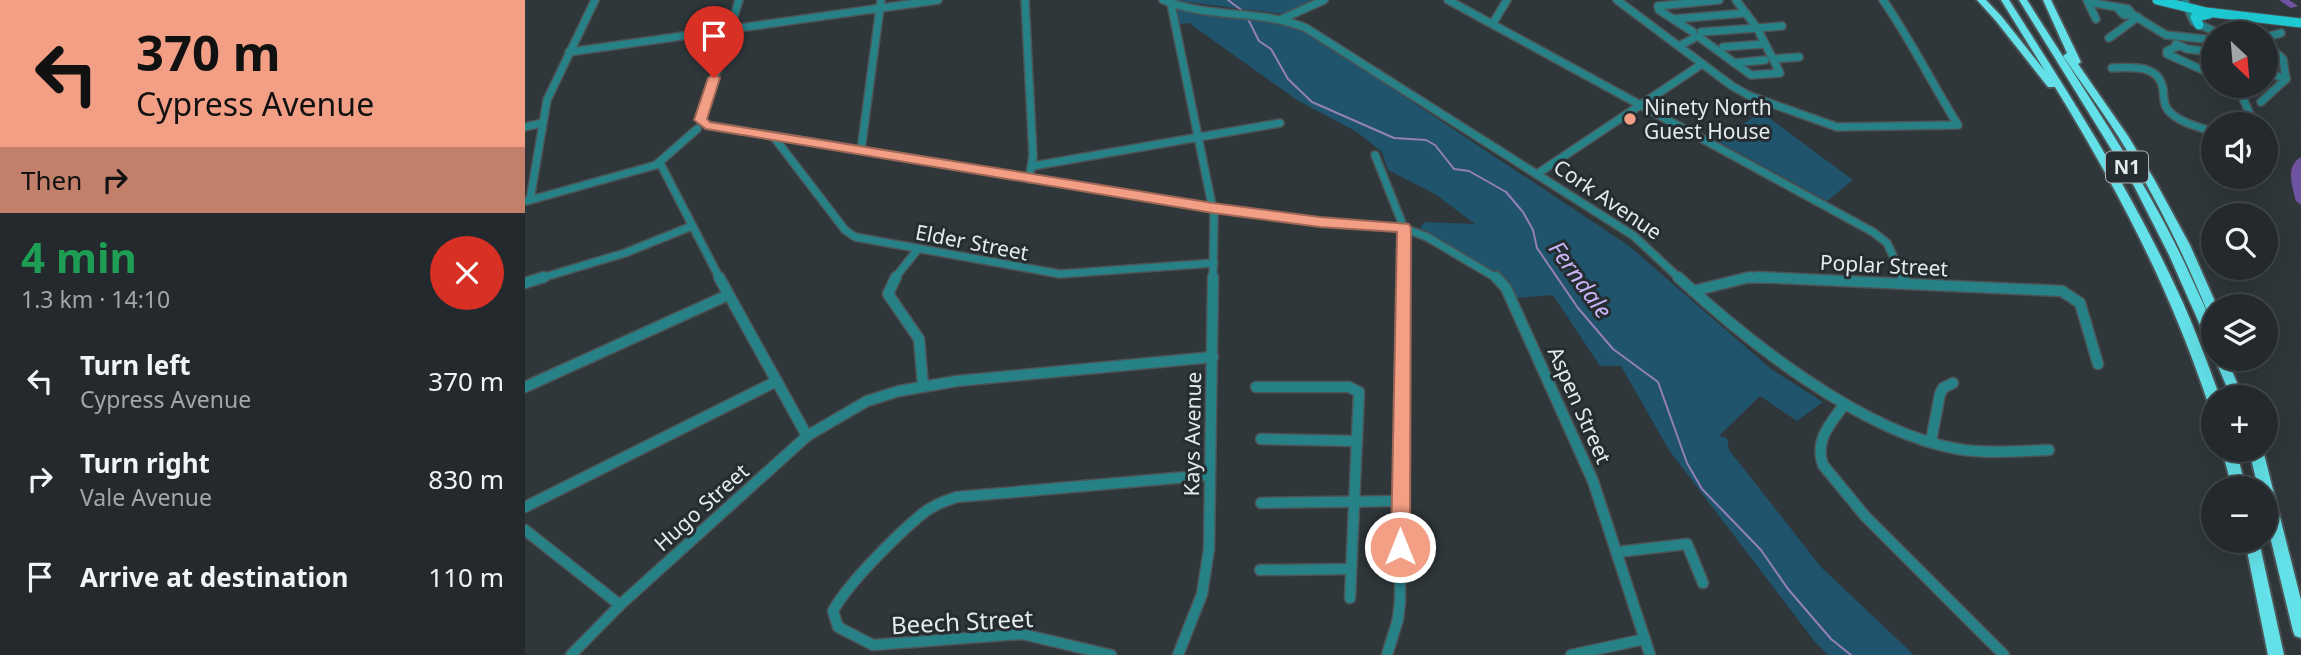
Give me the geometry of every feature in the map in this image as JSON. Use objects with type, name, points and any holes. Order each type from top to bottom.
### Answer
[{"type":"highway","points":[[1981,0],[2080,121]]},
{"type":"highway","name":"N1","points":[[2005,0],[2115,180],[2175,297],[2208,385]]},
{"type":"highway","name":"N1","points":[[2023,0],[2139,186],[2175,255],[2201,314]]},
{"type":"highway","points":[[2032,0],[2178,230],[2206,294]]},
{"type":"highway","points":[[2047,0],[2084,78]]},
{"type":"highway","points":[[2259,462],[2301,631]]},
{"type":"highway","points":[[2255,553],[2276,655]]},
{"type":"main road","points":[[2157,0],[2264,15],[2301,17]]},
{"type":"main road","points":[[2183,3],[2229,15]]},
{"type":"main road","points":[[2199,25],[2195,19],[2199,15],[2229,15],[2301,23]]},
{"type":"street","points":[[595,0],[549,93],[528,200],[660,163],[701,126],[739,0]]},
{"type":"street","points":[[569,52],[881,4],[938,0]]},
{"type":"street","points":[[1025,0],[1033,166],[1029,178]]},
{"type":"street","points":[[1282,19],[1324,0]]},
{"type":"street","points":[[1448,0],[1873,232],[1887,243],[1906,284]]},
{"type":"street","points":[[1493,23],[1507,0]]},
{"type":"street","points":[[1617,1],[1634,0]]},
{"type":"street","points":[[1719,0],[1658,6],[1753,76],[1777,75],[1780,72],[1757,28],[1736,0]]},
{"type":"street","points":[[1617,1],[1743,94],[1837,127],[1958,125],[1926,75],[1908,36],[1882,0]]},
{"type":"street","points":[[2087,1],[2119,10],[2128,9],[2166,35],[2201,39]]},
{"type":"street","points":[[2087,1],[2096,19]]},
{"type":"street","points":[[1167,2],[1213,208]]},
{"type":"street","name":"Cork Avenue","points":[[1167,2],[1282,19],[1305,28],[1634,236],[1725,319],[1844,405],[1931,441],[1978,451],[2049,450]]},
{"type":"street","points":[[2183,3],[2199,25]]},
{"type":"street","points":[[861,150],[881,4]]},
{"type":"street","points":[[1673,19],[1746,13]]},
{"type":"street","points":[[2109,38],[2135,16]]},
{"type":"street","points":[[1670,40],[1782,26]]},
{"type":"street","points":[[1679,46],[1696,35]]},
{"type":"street","points":[[1723,47],[1765,44]]},
{"type":"street","points":[[2201,50],[2177,45],[2167,51],[2167,54],[2201,69]]},
{"type":"street","points":[[2279,55],[2283,59],[2286,79]]},
{"type":"street","points":[[1773,59],[1799,57]]},
{"type":"street","points":[[1734,63],[1765,60]]},
{"type":"street","points":[[1537,174],[1702,64]]},
{"type":"street","points":[[2112,68],[2140,66],[2148,69],[2161,83],[2167,110],[2178,118],[2201,127]]},
{"type":"street","points":[[2279,77],[2286,79]]},
{"type":"street","points":[[2261,102],[2286,79]]},
{"type":"street","points":[[525,127],[542,123]]},
{"type":"street","points":[[1033,166],[1280,123]]},
{"type":"street","points":[[701,126],[1213,208],[1320,222],[1404,228]]},
{"type":"street","name":"Elder Street","points":[[773,136],[850,235],[1060,274],[1214,263]]},
{"type":"street","points":[[785,152],[793,145],[805,141]]},
{"type":"street","points":[[1375,155],[1404,228],[1399,612],[1387,655]]},
{"type":"street","points":[[660,163],[807,436]]},
{"type":"street","name":"Kays Avenue","points":[[1178,655],[1197,609],[1205,580],[1213,357],[1213,208]]},
{"type":"street","points":[[525,283],[614,257],[692,226]]},
{"type":"street","name":"Aspen Street","points":[[1404,228],[1427,237],[1504,284],[1588,470],[1650,655]]},
{"type":"street","points":[[918,249],[892,282],[888,294],[919,339],[923,386]]},
{"type":"street","name":"Poplar Street","points":[[1693,291],[1751,277],[2062,291],[2080,303],[2089,326],[2098,364]]},
{"type":"street","points":[[525,387],[729,295]]},
{"type":"street","name":"Hugo Street","points":[[571,655],[587,635],[807,436],[867,401],[923,386],[1213,357]]},
{"type":"street","points":[[525,507],[777,381]]},
{"type":"street","points":[[1931,441],[1940,394],[1943,388],[1953,383]]},
{"type":"street","points":[[1256,387],[1356,389],[1360,398],[1350,598]]},
{"type":"street","points":[[1844,405],[1818,445],[1823,465],[1890,544],[1974,621],[2004,655]]},
{"type":"street","points":[[1261,439],[1357,442]]},
{"type":"street","name":"Beech Street","points":[[1111,655],[1040,636],[1021,634],[880,646],[868,643],[838,627],[833,611],[842,594],[923,513],[940,502],[957,497],[1210,475]]},
{"type":"street","points":[[1261,503],[1400,501]]},
{"type":"street","points":[[525,530],[620,605]]},
{"type":"street","points":[[1617,552],[1687,544],[1703,583]]},
{"type":"street","points":[[1260,570],[1350,569]]},
{"type":"street","points":[[1571,655],[1645,639]]},
{"type":"shaded area","points":[[1170,0],[1316,0],[1283,14]]},
{"type":"shaded area","points":[[1174,9],[1278,21],[1300,27],[1629,246],[1771,369],[1823,402],[1797,421],[1760,396],[1719,436],[1727,438],[1729,450],[1821,567],[1914,655],[1828,655],[1815,642],[1669,450],[1621,366],[1600,366],[1553,295],[1516,298],[1508,280],[1420,228],[1424,222],[1475,224],[1435,194],[1388,170],[1382,152],[1357,132],[1297,100],[1189,23],[1178,24]]},
{"type":"shaded area","points":[[1761,112],[1853,180],[1827,201],[1717,141]]},
{"type":"waterway","name":"Ferndale","points":[[1228,0],[1244,12]]},
{"type":"waterway","points":[[2283,0],[2294,6]]},
{"type":"waterway","name":"Ferndale","points":[[1247,17],[1259,41],[1271,49],[1288,79],[1312,102],[1394,138],[1426,140],[1435,145],[1454,169],[1469,171],[1506,192],[1523,212],[1533,230],[1537,248],[1578,308],[1613,349],[1658,382],[1687,463],[1702,489],[1761,550],[1788,589],[1831,639],[1851,655]]},
{"type":"waterway","points":[[2301,160],[2295,178],[2301,201]]},
{"type":"place","name":"Ninety North Guest House","points":[[1630,119]]},
{"type":"route","points":[[714,78],[701,120],[701,123],[706,125],[1213,208],[1320,222],[1404,228],[1400,547]]}]
